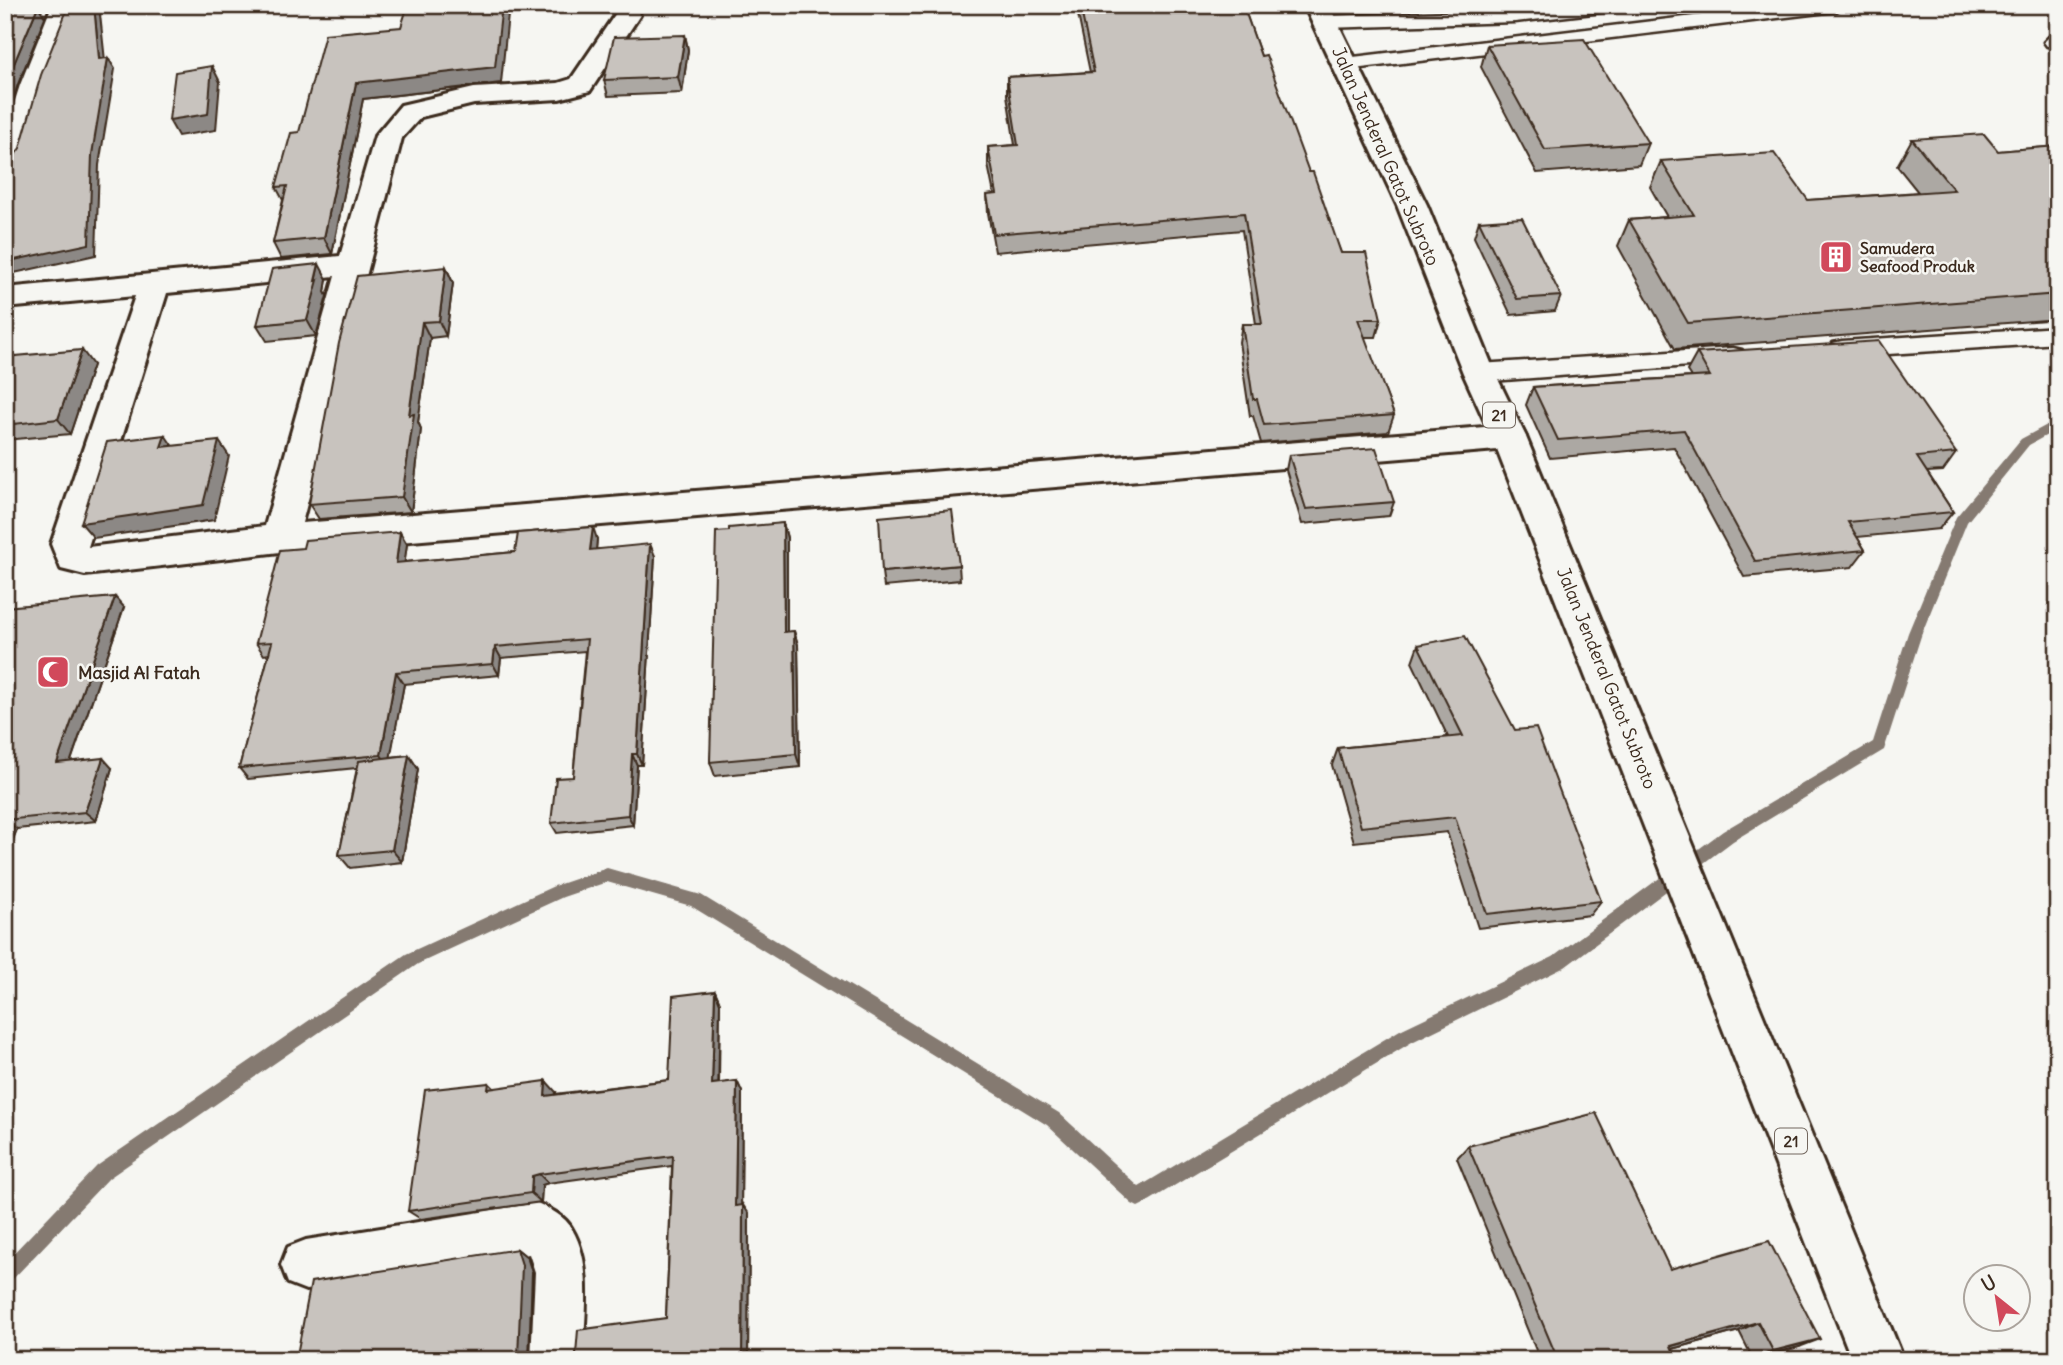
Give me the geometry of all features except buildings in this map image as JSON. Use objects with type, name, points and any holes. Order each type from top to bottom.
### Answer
[{"type":"main road","points":[[5,162],[11,159],[55,6]]},
{"type":"main road","name":"Jalan Jenderal Gatot Subroto","points":[[1320,14],[1412,205],[1479,373],[1509,437],[1668,830],[1877,1360]]},
{"type":"main road","points":[[280,538],[389,135],[411,111],[474,96],[559,91],[581,85],[627,15]]},
{"type":"main road","points":[[5,89],[33,85]]},
{"type":"main road","points":[[5,298],[353,265]]},
{"type":"main road","points":[[154,284],[69,544],[74,559],[85,561],[280,538],[1509,437]]},
{"type":"main road","points":[[306,1265],[537,1228],[554,1244],[560,1272],[557,1360]]},
{"type":"lane","points":[[1320,14],[1515,16],[1610,5]]},
{"type":"lane","points":[[1345,64],[1836,5]]},
{"type":"lane","points":[[1823,350],[2058,335]]},
{"type":"lane","points":[[1479,373],[1754,355]]},
{"type":"waterway","points":[[5,1275],[103,1172],[412,959],[559,891],[607,875],[695,900],[1053,1119],[1138,1198],[1406,1036],[1559,962],[1728,836],[1879,746],[1915,633],[1961,520],[2025,442],[2058,423]]},
{"type":"place","name":"Samudera Seafood Produk","points":[[1836,257]]},
{"type":"place","name":"Masjid Al Fatah","points":[[53,672]]}]
